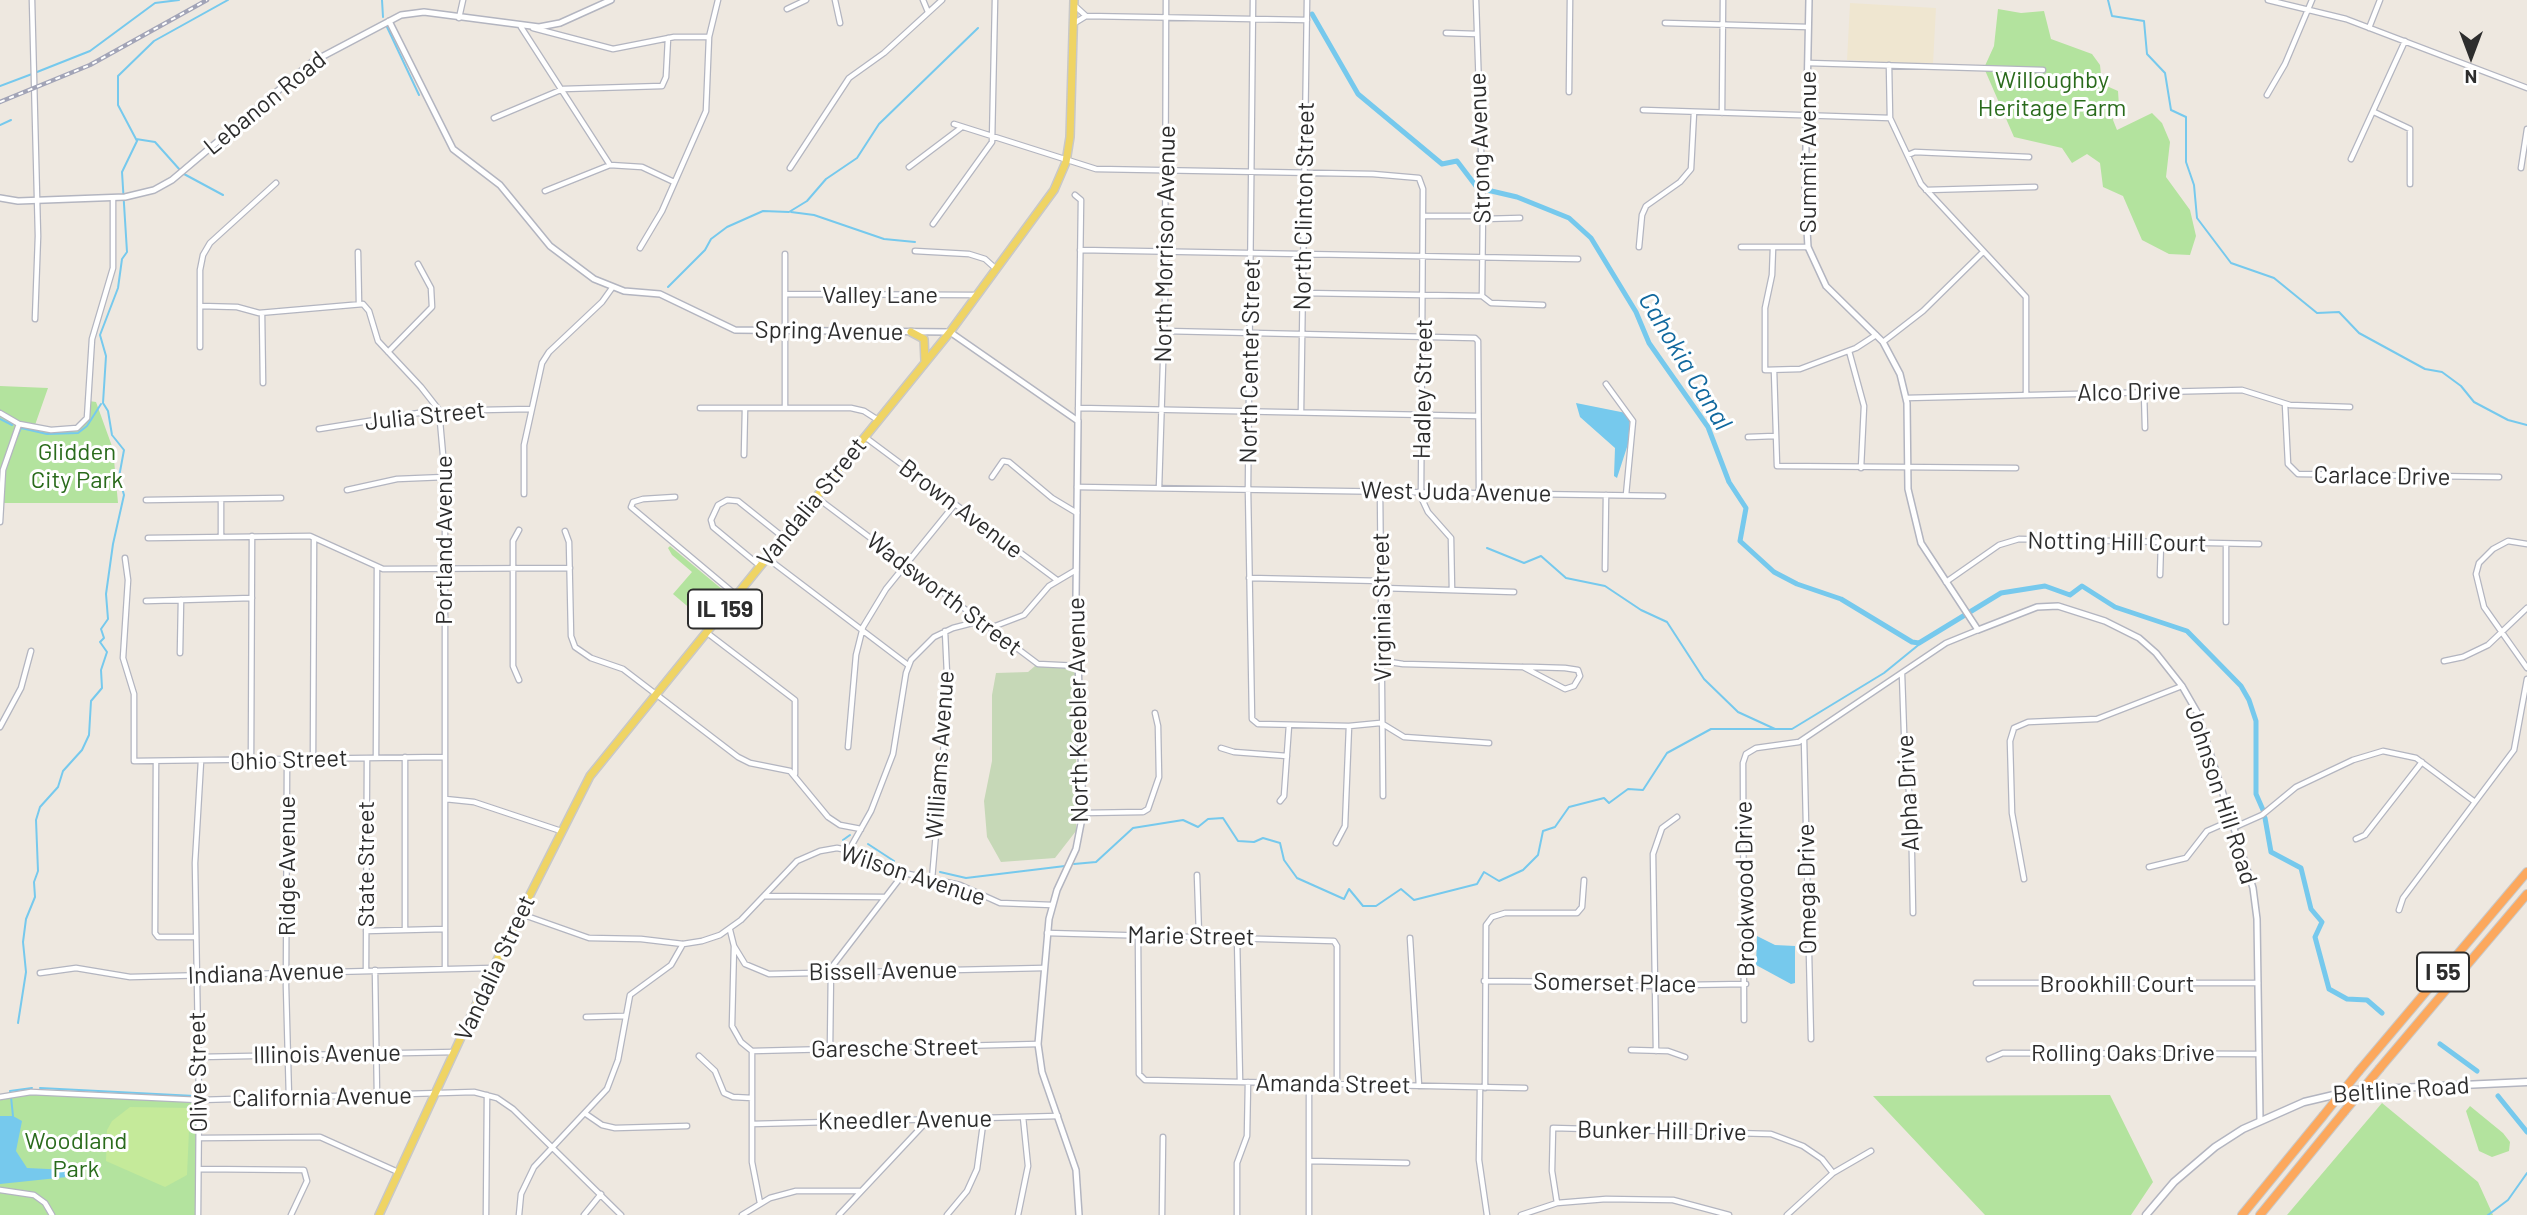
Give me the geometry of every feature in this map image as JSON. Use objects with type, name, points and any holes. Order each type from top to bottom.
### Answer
[{"type":"highway","name":"I 55","points":[[2242,1215],[2359,1071],[2527,873]]},
{"type":"highway","name":"I 55","points":[[2260,1215],[2527,894]]},
{"type":"main road","name":"Vandalia Street","points":[[379,1215],[493,968],[561,831],[596,768],[950,332],[1051,196],[1066,162],[1071,127],[1074,3]]},
{"type":"main road","points":[[911,332],[924,340],[925,363]]},
{"type":"main road","name":"Beltline Road","points":[[2147,1215],[2166,1190],[2228,1138],[2304,1102],[2354,1090],[2527,1082]]},
{"type":"street","points":[[32,0],[37,199],[35,319]]},
{"type":"street","points":[[459,18],[463,0]]},
{"type":"street","name":"Lebanon Road","points":[[0,198],[18,201],[113,198],[142,194],[163,185],[312,62],[389,21],[415,12],[533,28],[560,23],[611,0]]},
{"type":"street","points":[[640,248],[706,111],[709,37],[718,0]]},
{"type":"street","points":[[787,9],[806,0]]},
{"type":"street","points":[[835,0],[840,23]]},
{"type":"street","points":[[923,0],[928,13]]},
{"type":"street","points":[[790,168],[849,78],[884,53],[942,0]]},
{"type":"street","points":[[933,224],[990,146],[993,137],[995,0]]},
{"type":"street","name":"North Morrison Avenue","points":[[1159,488],[1165,331],[1166,0]]},
{"type":"street","name":"North Center Street","points":[[1253,0],[1248,488],[1253,722],[1289,725]]},
{"type":"street","name":"North Clinton Street","points":[[1301,411],[1307,0]]},
{"type":"street","name":"Strong Avenue","points":[[1476,0],[1484,257],[1482,296]]},
{"type":"street","points":[[1569,92],[1570,0]]},
{"type":"street","points":[[1721,113],[1723,0]]},
{"type":"street","name":"Summit Avenue","points":[[1809,0],[1805,195],[1808,247],[1825,286],[1883,342],[1900,373],[1906,398],[1908,489],[1921,543],[1978,630]]},
{"type":"street","points":[[2268,0],[2369,27],[2527,88]]},
{"type":"street","points":[[2267,95],[2286,64],[2312,0]]},
{"type":"street","points":[[2369,27],[2381,0]]},
{"type":"street","points":[[1074,3],[1086,16]]},
{"type":"street","points":[[1073,24],[1086,16],[1307,20]]},
{"type":"street","name":"Spring Avenue","points":[[389,21],[453,149],[500,185],[550,246],[612,288],[660,294],[735,330],[950,332]]},
{"type":"street","points":[[1665,23],[1808,27]]},
{"type":"street","points":[[521,27],[610,165]]},
{"type":"street","points":[[533,28],[613,49],[668,38],[709,37]]},
{"type":"street","points":[[1446,33],[1477,34]]},
{"type":"street","points":[[494,118],[562,90],[662,86],[666,77],[668,38]]},
{"type":"street","points":[[2351,159],[2405,41]]},
{"type":"street","points":[[1808,63],[2043,69]]},
{"type":"street","points":[[1889,65],[1890,118],[1926,190],[2026,298],[2026,394]]},
{"type":"street","points":[[1643,110],[1890,118]]},
{"type":"street","points":[[1639,247],[1642,215],[1646,206],[1680,182],[1691,169],[1694,112]]},
{"type":"street","points":[[2374,112],[2410,129],[2410,184]]},
{"type":"street","points":[[954,124],[1066,162],[1103,169],[1305,174]]},
{"type":"street","points":[[909,167],[963,127]]},
{"type":"street","points":[[2521,168],[2527,129]]},
{"type":"street","points":[[1908,155],[1915,152],[2029,157]]},
{"type":"street","points":[[545,191],[610,165],[642,167],[674,182]]},
{"type":"street","name":"Hadley Street","points":[[1305,174],[1419,178],[1423,185],[1421,490],[1424,508],[1451,537],[1452,590]]},
{"type":"street","points":[[200,347],[201,261],[205,249],[276,183]]},
{"type":"street","points":[[1926,190],[2035,187]]},
{"type":"street","name":"North Keebler Avenue","points":[[1074,195],[1081,200],[1076,570],[1083,813],[1076,849],[1052,905],[1047,933],[1038,1044],[1042,1073],[1076,1170],[1079,1215]]},
{"type":"street","points":[[0,413],[19,424],[39,429],[72,430],[87,418],[92,339],[113,268],[113,198]]},
{"type":"street","points":[[1423,216],[1520,218]]},
{"type":"street","points":[[1741,247],[1808,247]]},
{"type":"street","points":[[1773,248],[1772,275],[1765,308],[1765,370],[1800,369],[1849,351],[1876,335]]},
{"type":"street","points":[[1080,250],[1578,259]]},
{"type":"street","points":[[915,251],[969,254],[995,268]]},
{"type":"street","points":[[358,252],[359,303]]},
{"type":"street","points":[[1883,342],[1923,311],[1983,252]]},
{"type":"street","points":[[785,254],[785,408]]},
{"type":"street","points":[[388,352],[432,307],[430,288],[418,264]]},
{"type":"street","points":[[524,494],[524,445],[546,354],[602,302],[612,288]]},
{"type":"street","points":[[1303,293],[1482,296],[1491,303],[1544,305]]},
{"type":"street","name":"Valley Lane","points":[[785,294],[975,295]]},
{"type":"street","points":[[200,306],[237,307],[262,313],[359,303],[366,307],[375,335],[439,410]]},
{"type":"street","points":[[262,313],[263,383]]},
{"type":"street","points":[[1165,331],[1477,339],[1479,493]]},
{"type":"street","points":[[950,332],[1078,421]]},
{"type":"street","points":[[1849,351],[1864,406],[1861,468]]},
{"type":"street","points":[[1774,370],[1777,466],[2017,468]]},
{"type":"street","points":[[1606,384],[1633,421],[1626,495]]},
{"type":"street","name":"Alco Drive","points":[[1906,398],[2242,390],[2285,404],[2350,407]]},
{"type":"street","points":[[2144,392],[2145,428]]},
{"type":"street","name":"Carlace Drive","points":[[2285,404],[2288,464],[2298,474],[2499,477]]},
{"type":"street","points":[[700,408],[851,408],[867,412],[878,421]]},
{"type":"street","points":[[1078,408],[1478,415]]},
{"type":"street","name":"Julia Street","points":[[319,429],[439,410],[531,409]]},
{"type":"street","points":[[744,455],[745,409]]},
{"type":"street","name":"Portland Avenue","points":[[439,410],[445,477],[445,969]]},
{"type":"street","points":[[0,522],[3,470],[19,424]]},
{"type":"street","points":[[1748,437],[1775,436]]},
{"type":"street","name":"Brown Avenue","points":[[866,437],[1057,580]]},
{"type":"street","points":[[992,477],[1003,461],[1009,462],[1052,498],[1077,513]]},
{"type":"street","points":[[347,490],[397,479],[445,477]]},
{"type":"street","name":"West Juda Avenue","points":[[1077,487],[1421,490],[1663,496]]},
{"type":"street","name":"Virginia Street","points":[[1380,491],[1383,661],[1383,717],[1380,723],[1383,796]]},
{"type":"street","points":[[1605,569],[1606,495]]},
{"type":"street","points":[[675,497],[643,499],[634,502],[631,507],[736,595]]},
{"type":"street","name":"Wadsworth Street","points":[[816,497],[1041,666],[1080,666]]},
{"type":"street","points":[[146,500],[221,501],[281,498]]},
{"type":"street","points":[[760,566],[713,527],[711,520],[719,505],[727,500],[738,501],[783,537]]},
{"type":"street","points":[[221,501],[221,537]]},
{"type":"street","points":[[848,747],[856,655],[861,631],[878,600],[955,504]]},
{"type":"street","points":[[519,530],[513,541],[513,666],[519,680]]},
{"type":"street","points":[[565,531],[569,542],[571,636],[575,647],[591,658],[623,669],[738,757],[753,764],[784,768],[795,775],[828,817],[847,828],[861,829]]},
{"type":"street","points":[[251,761],[252,536]]},
{"type":"street","points":[[148,538],[314,538],[377,567],[570,568]]},
{"type":"street","points":[[313,760],[314,538]]},
{"type":"street","name":"Notting Hill Court","points":[[1946,582],[1999,545],[2019,539],[2259,544]]},
{"type":"street","points":[[2527,544],[2513,541],[2504,543],[2487,553],[2477,569],[2481,601],[2527,668]]},
{"type":"street","points":[[2160,575],[2161,543]]},
{"type":"street","points":[[2226,544],[2226,622]]},
{"type":"street","name":"Ohio Street","points":[[125,558],[128,580],[122,658],[134,694],[134,761],[444,757]]},
{"type":"street","points":[[766,558],[908,665]]},
{"type":"street","points":[[376,758],[377,567]]},
{"type":"street","points":[[990,628],[1024,615],[1057,580],[1076,570]]},
{"type":"street","points":[[1249,578],[1382,581]]},
{"type":"street","points":[[1382,588],[1514,592]]},
{"type":"street","points":[[146,601],[252,598]]},
{"type":"street","points":[[180,653],[181,600]]},
{"type":"street","name":"Johnson Hill Road","points":[[1744,758],[1756,748],[1789,745],[1804,739],[1946,643],[2037,607],[2058,606],[2105,621],[2139,638],[2169,667],[2197,712],[2253,888],[2258,983],[2260,1121]]},
{"type":"street","points":[[2444,661],[2479,650],[2527,608]]},
{"type":"street","points":[[849,850],[861,829],[893,753],[908,665],[922,646],[944,631],[981,621]]},
{"type":"street","name":"Williams Avenue","points":[[932,879],[948,707],[944,631]]},
{"type":"street","points":[[706,632],[795,700],[795,775]]},
{"type":"street","points":[[0,727],[21,688],[31,651]]},
{"type":"street","points":[[1383,661],[1523,667],[1578,670],[1580,676],[1574,686],[1565,689],[1523,667]]},
{"type":"street","name":"Alpha Drive","points":[[1902,673],[1905,761],[1911,806],[1913,913]]},
{"type":"street","points":[[2399,910],[2403,898],[2514,750],[2527,680]]},
{"type":"street","points":[[2024,879],[2012,813],[2010,741],[2014,728],[2028,722],[2097,719],[2182,686]]},
{"type":"street","points":[[1083,813],[1143,812],[1149,808],[1159,777],[1158,726],[1154,713]]},
{"type":"street","points":[[1280,801],[1284,796],[1289,725],[1349,726],[1380,723],[1404,737],[1489,743]]},
{"type":"street","points":[[1336,843],[1345,826],[1349,726]]},
{"type":"street","name":"Omega Drive","points":[[1804,739],[1811,1039]]},
{"type":"street","points":[[1221,748],[1234,752],[1287,756]]},
{"type":"street","points":[[2149,867],[2186,858],[2207,831],[2270,810],[2296,787],[2361,757],[2395,751],[2422,762],[2475,802]]},
{"type":"street","points":[[405,757],[405,930]]},
{"type":"street","name":"State Street","points":[[366,970],[367,758]]},
{"type":"street","name":"Brookwood Drive","points":[[1744,758],[1744,1020]]},
{"type":"street","points":[[156,761],[155,933],[158,937],[196,937]]},
{"type":"street","name":"Olive Street","points":[[198,1215],[200,1100],[196,975],[196,831],[201,761]]},
{"type":"street","name":"Ridge Avenue","points":[[287,761],[286,973],[289,1098]]},
{"type":"street","points":[[2356,839],[2365,835],[2422,762]]},
{"type":"street","points":[[444,799],[474,802],[561,831]]},
{"type":"street","points":[[1656,1051],[1654,848],[1662,828],[1677,817]]},
{"type":"street","name":"Wilson Avenue","points":[[520,914],[581,936],[683,944],[712,939],[730,930],[803,857],[830,849],[849,850],[904,873],[960,886],[1000,903],[1052,905]]},
{"type":"street","points":[[830,1049],[830,972],[904,873]]},
{"type":"street","points":[[1198,875],[1199,935]]},
{"type":"street","points":[[1487,1215],[1479,1160],[1483,1088],[1484,929],[1492,917],[1504,913],[1577,913],[1582,908],[1584,880]]},
{"type":"street","points":[[764,896],[885,897]]},
{"type":"street","points":[[366,931],[445,929]]},
{"type":"street","points":[[730,930],[734,946],[732,1026],[741,1042],[752,1051],[753,1174],[760,1203]]},
{"type":"street","name":"Marie Street","points":[[1047,933],[1199,935],[1334,941],[1337,946],[1337,1083]]},
{"type":"street","name":"Amanda Street","points":[[1138,935],[1141,1077],[1148,1080],[1525,1088]]},
{"type":"street","points":[[1237,937],[1240,1081]]},
{"type":"street","points":[[1410,937],[1419,1086]]},
{"type":"street","points":[[519,1215],[521,1194],[530,1174],[601,1099],[612,1079],[627,1001],[634,989],[664,972],[683,944]]},
{"type":"street","name":"Bissell Avenue","points":[[734,946],[745,964],[763,973],[1044,968]]},
{"type":"street","name":"Indiana Avenue","points":[[40,973],[76,968],[130,977],[493,968]]},
{"type":"street","points":[[375,970],[377,1096]]},
{"type":"street","name":"Somerset Place","points":[[1484,981],[1655,986],[1746,984]]},
{"type":"street","name":"Brookhill Court","points":[[1976,983],[2258,983]]},
{"type":"street","points":[[586,1017],[624,1016]]},
{"type":"street","name":"Garesche Street","points":[[752,1051],[1038,1044]]},
{"type":"street","points":[[1631,1051],[1678,1053],[1685,1057]]},
{"type":"street","name":"Illinois Avenue","points":[[199,1057],[456,1052]]},
{"type":"street","name":"Rolling Oaks Drive","points":[[1989,1059],[2003,1053],[2259,1054]]},
{"type":"street","points":[[699,1056],[715,1071],[724,1093],[733,1097],[752,1098]]},
{"type":"street","points":[[1237,1215],[1237,1163],[1247,1136],[1248,1082]]},
{"type":"street","name":"California Avenue","points":[[0,1097],[31,1092],[200,1100],[474,1092],[487,1095]]},
{"type":"street","points":[[1309,1092],[1309,1215]]},
{"type":"street","points":[[486,1215],[487,1095],[513,1109],[621,1215]]},
{"type":"street","points":[[586,1114],[602,1125],[615,1128],[687,1126]]},
{"type":"street","name":"Kneedler Avenue","points":[[752,1124],[1058,1116]]},
{"type":"street","points":[[947,1215],[967,1191],[977,1168],[984,1117]]},
{"type":"street","points":[[1018,1215],[1026,1191],[1028,1166],[1023,1117]]},
{"type":"street","points":[[839,1215],[929,1119]]},
{"type":"street","name":"Bunker Hill Drive","points":[[1557,1203],[1552,1171],[1553,1128],[1771,1134],[1814,1152],[1833,1173]]},
{"type":"street","points":[[200,1138],[320,1137],[399,1172]]},
{"type":"street","points":[[1162,1215],[1163,1138]]},
{"type":"street","points":[[1787,1215],[1833,1173],[1871,1151]]},
{"type":"street","points":[[1309,1161],[1407,1163]]},
{"type":"street","points":[[200,1169],[299,1168],[307,1175],[291,1215]]},
{"type":"street","points":[[0,1190],[34,1195],[45,1203],[52,1215]]},
{"type":"street","points":[[742,1215],[760,1203],[796,1191],[862,1191]]},
{"type":"street","points":[[584,1215],[601,1194]]},
{"type":"street","points":[[1521,1215],[1557,1203],[1598,1199],[1673,1200],[1729,1215]]},
{"type":"shaded area","points":[[1850,3],[1936,8],[1933,65],[1847,60]]},
{"type":"green space","name":"Willoughby Heritage Farm","points":[[1998,9],[2021,13],[2044,11],[2051,39],[2092,54],[2100,65],[2102,84],[2118,91],[2119,106],[2114,112],[2113,120],[2117,130],[2152,113],[2162,123],[2170,142],[2166,177],[2190,210],[2196,236],[2190,255],[2169,254],[2142,240],[2123,196],[2103,187],[2100,163],[2087,154],[2072,163],[2062,148],[2014,137],[1984,68],[1994,46]]},
{"type":"green space","name":"Glidden City Park","points":[[0,386],[48,388],[35,425],[51,430],[75,428],[84,422],[89,401],[96,402],[113,449],[118,503],[0,503]]},
{"type":"green space","points":[[670,546],[729,595],[706,622],[673,594],[692,572],[672,555],[668,548]]},
{"type":"green space","points":[[1035,666],[1072,669],[1076,675],[1076,831],[1055,858],[1001,862],[987,837],[984,801],[992,761],[992,695],[996,673],[1028,672]]},
{"type":"green space","name":"Woodland Park","points":[[53,1092],[199,1100],[197,1215],[0,1215],[0,1097]]},
{"type":"green space","points":[[2110,1095],[2153,1182],[2131,1215],[1985,1215],[1873,1096]]},
{"type":"green space","points":[[2382,1103],[2478,1182],[2493,1215],[2287,1215]]},
{"type":"green space","points":[[2470,1106],[2503,1133],[2510,1142],[2509,1151],[2492,1157],[2479,1151],[2466,1111]]},
{"type":"green space","points":[[130,1107],[190,1108],[187,1175],[165,1187],[106,1161],[107,1130],[112,1121]]},
{"type":"water","points":[[1576,403],[1626,413],[1630,419],[1628,444],[1617,478],[1614,476],[1615,448],[1580,417]]},
{"type":"water","points":[[1757,936],[1775,945],[1795,946],[1795,983],[1791,984],[1756,965]]},
{"type":"water","points":[[0,1116],[13,1116],[22,1121],[16,1151],[27,1168],[69,1170],[67,1177],[0,1184]]},
{"type":"waterway","points":[[37,72],[90,51],[155,3],[179,0]]},
{"type":"waterway","points":[[18,1023],[26,972],[23,942],[26,919],[35,897],[34,882],[38,871],[36,820],[40,807],[58,787],[63,771],[82,750],[89,735],[91,701],[102,688],[101,670],[107,652],[100,642],[104,638],[101,629],[108,619],[106,594],[124,495],[119,477],[124,450],[112,435],[108,411],[103,403],[106,356],[100,335],[118,288],[122,259],[127,252],[122,172],[137,141],[118,105],[118,76],[154,41],[228,0]]},
{"type":"waterway","points":[[382,0],[383,17]]},
{"type":"waterway","points":[[2108,0],[2112,16],[2144,21],[2147,54],[2165,73],[2171,110],[2186,117],[2186,162],[2194,185],[2197,218],[2231,263],[2274,278],[2317,313],[2339,312],[2359,333],[2425,369],[2442,372],[2461,386],[2474,402],[2508,420],[2527,425]]},
{"type":"waterway","name":"Cahokia Canal","points":[[1312,14],[1358,94],[1442,164],[1457,161],[1479,190]]},
{"type":"waterway","points":[[387,27],[419,95]]},
{"type":"waterway","points":[[668,287],[705,250],[711,239],[727,227],[763,211],[789,212],[807,201],[826,179],[857,158],[879,124],[978,28]]},
{"type":"waterway","points":[[0,86],[32,74]]},
{"type":"waterway","points":[[0,125],[11,120]]},
{"type":"waterway","points":[[136,139],[155,142],[180,170]]},
{"type":"waterway","points":[[184,174],[223,195]]},
{"type":"waterway","name":"Cahokia Canal","points":[[1487,190],[1517,197],[1569,218],[1591,238],[1636,312],[1649,343],[1708,427],[1729,482],[1746,508],[1740,541],[1774,572],[1797,584],[1841,599],[1912,642],[1919,643],[2001,593],[2045,586],[2070,595],[2082,586],[2115,607],[2187,631],[2241,686],[2249,700],[2256,721],[2256,794],[2263,810]]},
{"type":"waterway","points":[[791,212],[814,215],[884,239],[915,242]]},
{"type":"waterway","points":[[15,441],[21,428],[47,434],[78,433],[87,426],[101,404]]},
{"type":"waterway","points":[[0,419],[12,425]]},
{"type":"waterway","points":[[1487,548],[1524,563],[1541,556],[1566,578],[1605,586],[1641,610],[1667,622],[1704,679],[1738,712],[1775,729]]},
{"type":"waterway","points":[[1074,864],[1096,862],[1133,828],[1183,820],[1198,827],[1208,819],[1223,818],[1238,841],[1254,842],[1263,838],[1280,843],[1284,860],[1297,878],[1344,899],[1349,889],[1363,906],[1376,906],[1401,889],[1414,900],[1477,884],[1484,872],[1499,881],[1523,870],[1538,855],[1543,831],[1555,827],[1569,807],[1604,798],[1609,803],[1628,789],[1643,790],[1667,753],[1711,729],[1792,729],[1884,673],[1927,638]]},
{"type":"waterway","name":"Cahokia Canal","points":[[2265,818],[2271,852],[2301,868],[2311,909],[2322,922],[2315,937],[2329,989],[2347,999],[2367,1000],[2382,1013]]},
{"type":"waterway","points":[[843,840],[850,835]]},
{"type":"waterway","points":[[868,844],[894,861]]},
{"type":"waterway","points":[[940,872],[966,878],[1065,866]]},
{"type":"waterway","name":"Cahokia Canal","points":[[2440,1044],[2477,1071]]},
{"type":"waterway","points":[[10,1091],[32,1088]]},
{"type":"waterway","points":[[40,1088],[195,1096]]},
{"type":"waterway","name":"Cahokia Canal","points":[[2498,1096],[2527,1132]]},
{"type":"waterway","points":[[11,1097],[13,1116]]},
{"type":"waterway","points":[[2488,1215],[2508,1200],[2527,1173]]},
{"type":"railway","points":[[0,102],[90,65],[207,0]]}]
